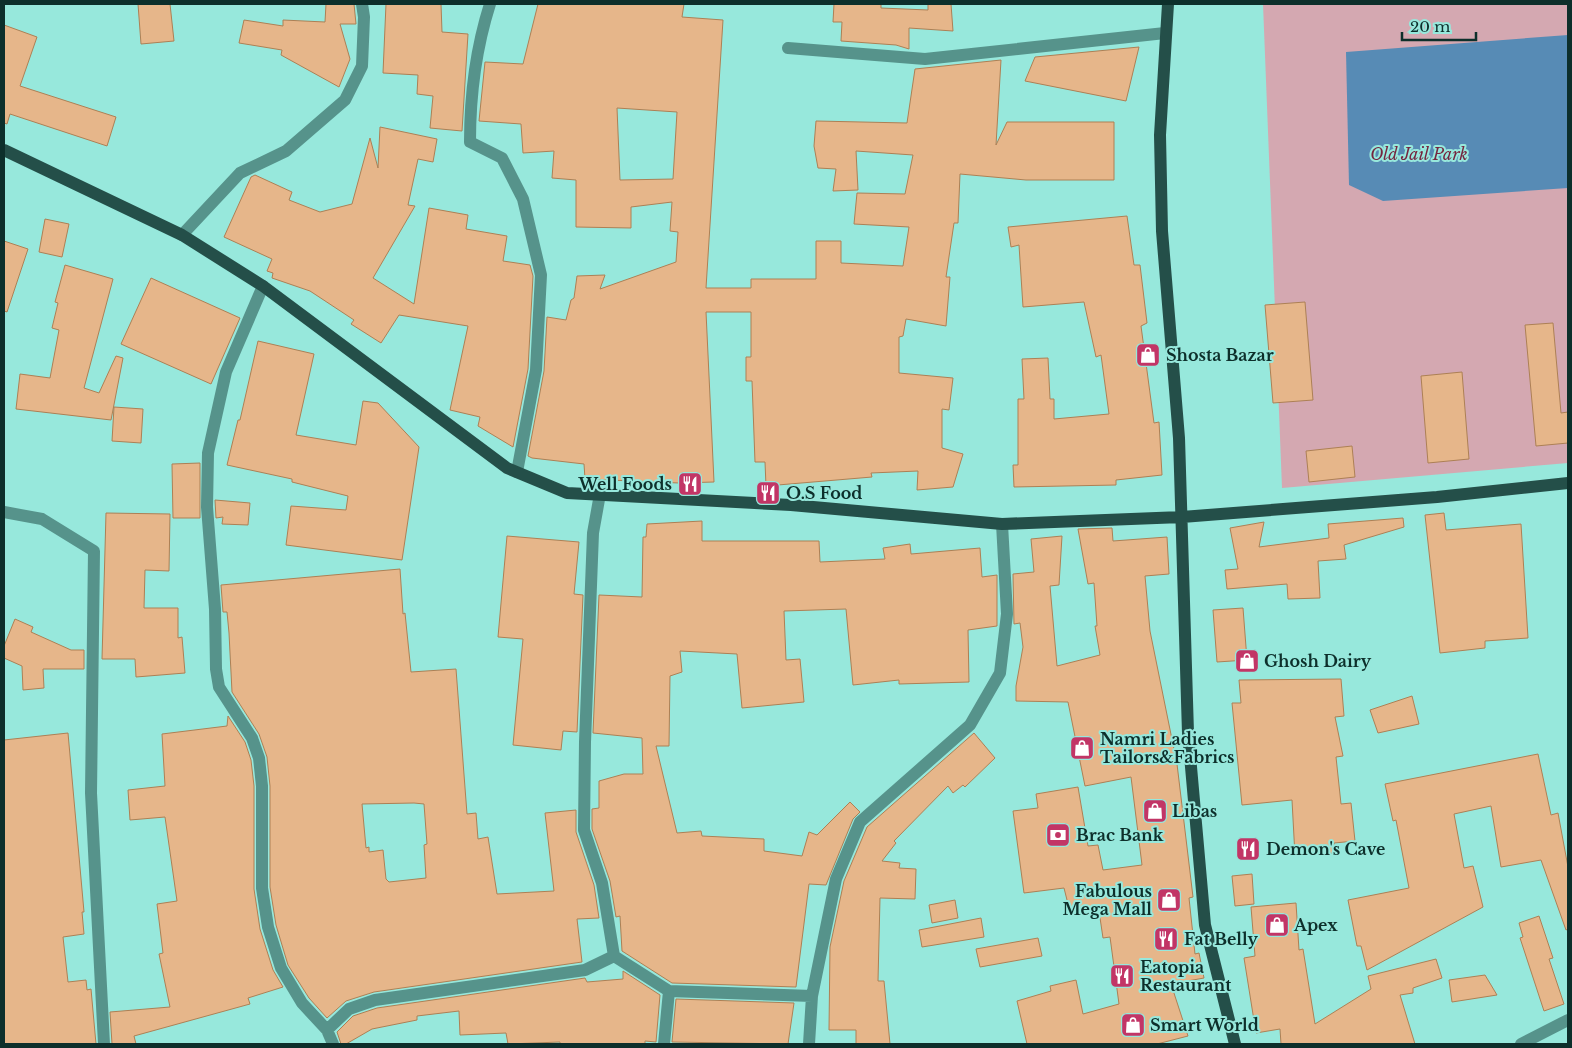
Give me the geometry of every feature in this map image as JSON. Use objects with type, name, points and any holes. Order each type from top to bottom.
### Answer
[{"type":"main road","points":[[1168,4],[1160,135],[1162,231],[1179,438],[1188,733],[1205,925],[1235,1044]]},
{"type":"main road","points":[[4,150],[182,235],[263,286],[507,468],[567,493],[791,505],[1002,524],[1182,517],[1437,497],[1568,483]]},
{"type":"street","points":[[182,235],[240,173],[286,151],[345,100],[362,66],[364,17],[362,4]]},
{"type":"street","points":[[490,4],[482,28],[470,107],[470,142],[502,158],[523,199],[541,275],[536,370],[517,472]]},
{"type":"street","points":[[788,48],[925,59],[1165,33]]},
{"type":"street","points":[[263,286],[226,372],[208,453],[207,506],[215,609],[216,669],[219,687],[252,738],[259,758],[262,786],[262,888],[268,927],[281,968],[302,1003],[327,1030],[333,1044]]},
{"type":"street","points":[[600,494],[593,533],[584,830],[602,883],[614,956],[669,991],[812,996]]},
{"type":"street","points":[[4,512],[42,519],[94,551],[91,793],[104,1044]]},
{"type":"street","points":[[809,1044],[812,996],[836,879],[860,822],[970,725],[1000,673],[1007,614],[1002,524]]},
{"type":"street","points":[[327,1030],[349,1008],[375,1000],[585,970],[614,956]]},
{"type":"street","points":[[664,1044],[669,991]]},
{"type":"street","points":[[1521,1044],[1568,1020]]},
{"type":"green space","name":"Old Jail Park","points":[[1263,4],[1568,4],[1568,463],[1282,488]]},
{"type":"water","points":[[1568,35],[1568,188],[1383,201],[1349,185],[1346,52]]},
{"type":"building","points":[[138,4],[170,4],[174,41],[141,44]]},
{"type":"building","points":[[326,4],[354,4],[356,24],[340,24],[350,59],[339,87],[281,55],[282,50],[239,43],[244,20],[283,26],[283,20],[325,22]]},
{"type":"building","points":[[386,4],[441,4],[442,32],[468,34],[462,131],[430,128],[433,96],[417,94],[418,75],[383,73]]},
{"type":"building","points":[[538,4],[684,4],[682,17],[723,20],[706,288],[751,288],[751,279],[816,279],[816,241],[841,241],[841,263],[903,266],[909,227],[854,224],[857,193],[905,194],[913,155],[856,151],[858,190],[833,191],[836,169],[818,168],[814,146],[816,121],[907,123],[915,69],[1001,60],[996,145],[1007,122],[1114,122],[1114,180],[1026,180],[960,174],[958,223],[954,223],[946,277],[950,277],[946,326],[906,319],[903,336],[899,337],[899,373],[953,378],[949,410],[942,409],[942,448],[963,454],[953,487],[917,490],[918,471],[871,473],[872,477],[766,486],[765,462],[755,462],[752,381],[746,381],[746,357],[751,357],[751,312],[706,312],[714,482],[679,483],[585,479],[584,464],[528,456],[544,371],[547,317],[566,320],[571,300],[574,298],[577,276],[605,275],[600,289],[676,262],[678,232],[670,231],[672,202],[631,207],[631,228],[576,227],[576,180],[552,178],[554,151],[523,153],[521,124],[479,121],[485,62],[523,64]],"holes":[[[617,108],[677,112],[673,179],[620,180]]]},
{"type":"building","points":[[834,4],[881,4],[881,8],[928,10],[928,4],[951,4],[953,31],[909,28],[909,49],[896,45],[841,41],[842,22],[833,22]]},
{"type":"building","points":[[4,25],[37,37],[20,86],[116,117],[107,146],[10,114],[7,124],[4,123]]},
{"type":"building","points":[[1139,47],[1126,101],[1025,81],[1035,57]]},
{"type":"building","points":[[380,127],[437,139],[433,162],[418,159],[408,205],[415,206],[373,278],[414,304],[429,208],[468,215],[466,229],[507,236],[503,261],[530,265],[533,276],[528,369],[513,447],[478,426],[480,417],[450,410],[468,326],[399,315],[381,343],[351,324],[354,320],[310,291],[272,278],[273,273],[267,271],[272,259],[224,237],[251,177],[255,175],[292,192],[289,200],[320,212],[352,204],[370,138],[378,168]]},
{"type":"building","points":[[1127,216],[1134,265],[1140,265],[1147,323],[1141,326],[1154,423],[1159,422],[1162,475],[1116,480],[1116,485],[1014,487],[1013,465],[1018,465],[1018,399],[1024,399],[1022,359],[1048,358],[1050,399],[1054,399],[1054,419],[1109,414],[1101,355],[1096,357],[1084,302],[1023,307],[1019,245],[1011,247],[1008,227]]},
{"type":"building","points":[[45,219],[69,224],[62,257],[39,252]]},
{"type":"building","points":[[4,241],[28,249],[7,312],[4,311]]},
{"type":"building","points":[[65,265],[113,279],[84,388],[99,393],[116,356],[123,358],[111,420],[16,409],[20,374],[50,378],[59,330],[52,328],[58,303],[55,302]]},
{"type":"building","points":[[151,278],[240,318],[211,384],[121,344]]},
{"type":"building","points":[[1305,302],[1313,400],[1273,403],[1265,305]]},
{"type":"building","points":[[1553,323],[1561,413],[1568,412],[1568,443],[1536,446],[1525,325]]},
{"type":"building","points":[[258,341],[314,354],[296,435],[356,445],[363,401],[378,403],[419,447],[402,560],[286,545],[291,506],[346,510],[348,496],[292,482],[292,479],[227,465],[238,420],[240,420]]},
{"type":"building","points":[[1462,372],[1469,459],[1428,463],[1421,376]]},
{"type":"building","points":[[114,407],[143,409],[141,443],[112,441]]},
{"type":"building","points":[[1352,446],[1355,477],[1309,482],[1306,451]]},
{"type":"building","points":[[200,463],[200,518],[173,518],[172,464]]},
{"type":"building","points":[[215,500],[250,503],[248,525],[222,524],[223,517],[216,518]]},
{"type":"building","points":[[106,513],[170,514],[169,571],[145,570],[144,608],[178,608],[178,638],[182,637],[185,673],[136,677],[135,659],[102,659]]},
{"type":"building","points":[[1444,513],[1446,530],[1521,524],[1528,638],[1485,641],[1485,648],[1440,653],[1425,515]]},
{"type":"building","points":[[1403,518],[1404,527],[1344,545],[1346,559],[1318,561],[1320,598],[1288,599],[1287,584],[1227,589],[1225,570],[1238,569],[1230,528],[1264,522],[1259,547],[1329,538],[1328,524]]},
{"type":"building","points":[[702,521],[702,541],[819,541],[820,562],[885,559],[883,548],[910,544],[911,554],[980,548],[982,577],[997,575],[997,626],[968,630],[969,682],[899,684],[899,680],[853,685],[846,609],[784,611],[786,660],[800,659],[804,702],[742,708],[737,654],[680,651],[682,672],[670,676],[669,746],[656,746],[677,833],[701,831],[702,836],[764,839],[764,851],[802,856],[809,832],[817,835],[850,802],[860,812],[853,819],[826,885],[809,884],[796,987],[672,983],[622,951],[620,916],[616,917],[610,881],[592,829],[592,809],[599,808],[599,781],[624,774],[643,774],[642,738],[593,733],[599,595],[642,597],[643,537],[646,537],[647,524]]},
{"type":"building","points":[[1112,528],[1113,541],[1167,537],[1169,574],[1145,576],[1150,631],[1177,764],[1193,897],[1189,898],[1195,954],[1199,953],[1204,978],[1171,984],[1188,1036],[1157,1044],[1027,1044],[1017,1001],[1051,991],[1050,986],[1076,980],[1083,1014],[1119,1004],[1110,937],[1103,938],[1099,911],[1071,916],[1064,888],[1024,893],[1013,811],[1038,808],[1036,794],[1078,787],[1088,846],[1098,845],[1103,870],[1142,865],[1131,777],[1085,786],[1068,702],[1016,701],[1016,686],[1023,647],[1020,623],[1014,624],[1013,574],[1034,572],[1031,539],[1062,536],[1059,585],[1050,586],[1057,666],[1100,655],[1095,626],[1097,626],[1094,583],[1088,584],[1078,529]]},
{"type":"building","points":[[507,536],[579,542],[574,594],[583,595],[577,732],[563,731],[561,750],[513,745],[523,639],[498,637]]},
{"type":"building","points":[[400,569],[403,614],[405,613],[411,672],[456,669],[467,814],[476,813],[478,839],[488,837],[497,894],[554,891],[545,813],[576,810],[576,832],[594,885],[599,918],[577,919],[582,962],[374,992],[346,1001],[327,1018],[309,998],[288,965],[276,925],[270,887],[270,786],[267,757],[259,734],[232,692],[227,612],[223,612],[221,585]],"holes":[[[362,804],[424,804],[427,844],[424,845],[426,878],[389,882],[386,879],[383,850],[369,852],[369,847],[366,848]]]},
{"type":"building","points":[[1243,608],[1247,660],[1217,662],[1213,610]]},
{"type":"building","points":[[15,619],[33,627],[31,632],[71,650],[84,650],[84,669],[43,669],[44,688],[23,690],[22,666],[4,658],[4,646]]},
{"type":"building","points":[[1341,679],[1344,716],[1335,717],[1343,756],[1336,757],[1341,804],[1351,803],[1355,841],[1334,843],[1335,853],[1295,856],[1292,800],[1242,805],[1232,703],[1241,703],[1239,680]]},
{"type":"building","points":[[1412,696],[1419,724],[1378,733],[1370,710]]},
{"type":"building","points":[[228,716],[245,742],[251,760],[254,786],[254,889],[260,929],[273,970],[283,987],[248,998],[250,1004],[134,1036],[136,1044],[112,1044],[110,1012],[170,1007],[159,954],[163,953],[157,904],[177,901],[165,817],[130,820],[128,790],[165,786],[162,734],[227,726]]},
{"type":"building","points":[[68,733],[84,912],[82,912],[84,934],[63,937],[68,982],[86,980],[87,990],[91,989],[96,1044],[4,1044],[4,740]]},
{"type":"building","points":[[974,733],[995,758],[965,787],[963,785],[953,793],[948,786],[894,841],[896,843],[882,861],[900,863],[899,868],[916,869],[915,899],[880,898],[878,981],[884,981],[890,1044],[856,1044],[856,1030],[829,1030],[830,947],[844,881],[867,827]]},
{"type":"building","points":[[1538,754],[1551,815],[1558,813],[1568,867],[1568,929],[1566,930],[1541,860],[1501,867],[1491,806],[1454,814],[1464,868],[1473,866],[1483,907],[1367,970],[1361,946],[1357,946],[1348,900],[1409,888],[1396,820],[1393,821],[1385,784]]},
{"type":"building","points":[[1252,874],[1254,904],[1235,906],[1232,876]]},
{"type":"building","points":[[955,900],[958,918],[932,923],[929,905]]},
{"type":"building","points":[[1296,903],[1299,950],[1303,949],[1315,1024],[1371,989],[1368,976],[1436,959],[1442,978],[1413,988],[1413,993],[1400,995],[1415,1044],[1281,1044],[1280,1029],[1256,1033],[1244,958],[1255,956],[1251,907]]},
{"type":"building","points":[[1539,916],[1553,958],[1549,959],[1564,1004],[1544,1011],[1520,938],[1523,937],[1519,923]]},
{"type":"building","points":[[981,918],[984,937],[922,947],[919,930]]},
{"type":"building","points":[[1038,938],[1042,956],[980,967],[976,949]]},
{"type":"building","points":[[623,971],[660,995],[656,1042],[645,1041],[645,1044],[560,1044],[560,1042],[508,1044],[506,1033],[460,1035],[459,1011],[417,1016],[417,1020],[372,1029],[346,1044],[341,1044],[337,1032],[353,1016],[377,1008],[585,978],[587,982],[623,979]]},
{"type":"building","points":[[1485,975],[1497,995],[1452,1002],[1449,980]]},
{"type":"building","points":[[676,999],[794,1003],[788,1044],[672,1042]]},
{"type":"place","name":"Shosta Bazar","points":[[1148,355]]},
{"type":"place","name":"Well Foods","points":[[690,484]]},
{"type":"place","name":"O.S Food","points":[[768,493]]},
{"type":"place","name":"Ghosh Dairy","points":[[1247,661]]},
{"type":"place","name":"Namri Ladies Tailors&Fabrics","points":[[1082,748]]},
{"type":"place","name":"Libas","points":[[1155,811]]},
{"type":"place","name":"Brac Bank","points":[[1058,835]]},
{"type":"place","name":"Demon's Cave","points":[[1248,849]]},
{"type":"place","name":"Fabulous Mega Mall","points":[[1169,900]]},
{"type":"place","name":"Apex","points":[[1277,925]]},
{"type":"place","name":"Fat Belly","points":[[1166,939]]},
{"type":"place","name":"Eatopia Restaurant","points":[[1122,976]]},
{"type":"place","name":"Smart World","points":[[1133,1025]]}]
